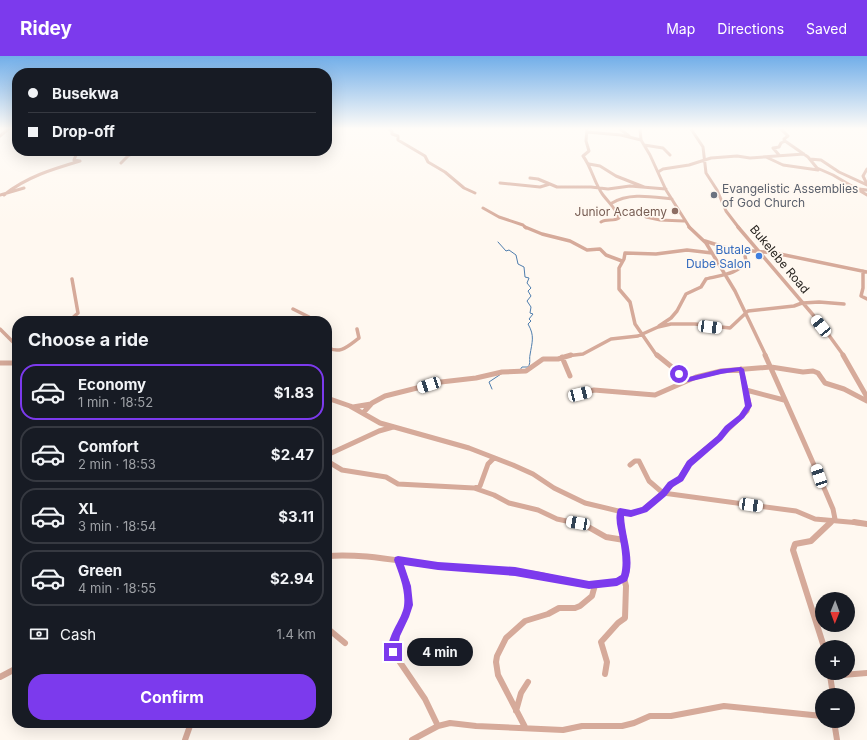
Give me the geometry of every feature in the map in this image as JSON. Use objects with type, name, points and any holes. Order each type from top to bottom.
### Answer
[{"type":"street","points":[[2,195],[16,185],[48,171],[80,161]]},
{"type":"street","points":[[427,161],[445,172],[464,188],[475,193]]},
{"type":"street","points":[[587,161],[592,176],[604,195],[612,203],[619,219],[614,221],[604,220],[601,222]]},
{"type":"street","points":[[652,161],[684,221],[705,241],[725,274],[746,314],[771,367],[784,400],[805,442],[833,509],[834,519]]},
{"type":"street","points":[[658,172],[663,169],[689,166],[702,161]]},
{"type":"street","name":"Bukelebe Road","points":[[704,161],[706,173],[717,190],[726,211],[803,303],[846,360],[867,397]]},
{"type":"street","points":[[775,161],[787,166],[822,170]]},
{"type":"street","points":[[811,161],[814,166],[834,175],[867,195]]},
{"type":"street","points":[[822,161],[842,174],[866,184]]},
{"type":"street","points":[[589,164],[599,166],[616,176],[647,189]]},
{"type":"street","points":[[866,184],[863,176],[867,169]]},
{"type":"street","points":[[530,178],[538,179],[557,187],[609,189],[630,186],[666,190]]},
{"type":"street","points":[[500,183],[540,188],[550,184]]},
{"type":"street","points":[[2,195],[24,188]]},
{"type":"street","points":[[857,188],[867,190]]},
{"type":"street","points":[[612,203],[616,200],[625,198],[672,199]]},
{"type":"street","points":[[483,208],[499,217],[523,225],[529,230],[570,241],[587,250],[600,249],[606,255],[622,261]]},
{"type":"street","points":[[646,217],[659,220],[684,221]]},
{"type":"street","points":[[705,241],[725,248],[744,251],[758,251],[803,258],[865,272],[864,288],[861,296],[867,299]]},
{"type":"street","points":[[688,380],[660,358],[634,322],[634,311],[630,302],[619,288],[619,268],[624,260],[625,253],[656,254],[686,250],[712,253]]},
{"type":"street","points":[[363,413],[371,404],[385,396],[445,381],[476,378],[502,372],[522,372],[530,369],[543,359],[554,359],[587,352],[613,339],[624,339],[642,334],[658,327],[671,318],[677,311],[686,294],[701,287],[707,279],[737,271],[746,261],[744,251]]},
{"type":"street","points":[[72,279],[73,289],[79,302],[78,313],[75,316]]},
{"type":"street","points":[[658,327],[677,323],[730,328],[750,311],[794,306],[803,303],[819,302],[844,304]]},
{"type":"street","points":[[293,309],[307,316]]},
{"type":"street","points":[[332,350],[343,350],[359,338],[357,329]]},
{"type":"street","points":[[0,330],[12,340]]},
{"type":"street","points":[[562,357],[570,376]]},
{"type":"street","points":[[0,363],[12,362]]},
{"type":"street","points":[[580,394],[594,390],[655,395],[688,380],[721,371],[771,367],[817,372],[820,379],[827,385],[844,390],[857,398],[867,401]]},
{"type":"street","points":[[332,400],[352,407],[380,423],[443,439],[494,458],[533,474],[554,488],[585,503],[631,514],[644,509],[680,478],[689,463],[719,438],[747,411],[749,404],[741,369]]},
{"type":"street","points":[[746,390],[784,400]]},
{"type":"street","points":[[352,407],[371,404]]},
{"type":"street","points":[[375,433],[379,428],[380,423]]},
{"type":"street","points":[[332,453],[393,426]]},
{"type":"street","points":[[474,488],[480,486],[488,464],[494,458]]},
{"type":"street","points":[[630,465],[635,461],[639,461],[643,467],[646,478],[663,493],[796,511],[815,519],[834,519],[867,524]]},
{"type":"street","points":[[332,464],[342,470],[386,477],[398,484],[474,488],[494,495],[509,503],[538,510],[557,519],[583,524],[606,537],[624,540]]},
{"type":"street","points":[[606,674],[607,662],[601,642],[618,623],[625,618],[626,586],[624,578],[626,571],[620,512]]},
{"type":"street","points":[[822,640],[793,550],[795,544],[811,541],[818,535],[824,526],[834,519]]},
{"type":"street","points":[[332,556],[398,560],[438,566],[515,571],[595,585],[617,582],[624,578]]},
{"type":"street","points":[[398,560],[407,586],[409,605],[395,636],[393,652],[425,699],[438,726]]},
{"type":"street","points":[[525,727],[498,675],[496,662],[497,656],[506,638],[524,621],[548,614],[558,608],[575,608],[580,606],[592,596],[595,585]]},
{"type":"street","points":[[332,632],[345,643]]},
{"type":"street","points":[[0,677],[12,671]]},
{"type":"street","points":[[855,673],[867,673]]},
{"type":"street","points":[[516,711],[521,693],[528,682]]},
{"type":"street","points":[[412,740],[438,726],[450,723],[476,726],[525,727],[564,730],[582,726],[622,726],[634,723],[650,716],[671,716],[724,706],[815,715]]},
{"type":"street","points":[[185,740],[189,728]]},
{"type":"street","points":[[835,728],[837,740]]},
{"type":"waterway","points":[[498,242],[506,251],[509,250],[516,255],[518,264],[524,267],[525,277],[529,278],[527,283],[531,288],[528,291],[531,296],[527,301],[531,307],[530,313],[533,314],[529,319],[531,321],[528,324],[532,336],[530,362],[528,367],[522,367],[520,370]]},
{"type":"waterway","points":[[492,389],[489,382],[501,374]]},
{"type":"place","name":"Evangelistic Assemblies of God Church","points":[[714,195]]},
{"type":"place","name":"Junior Academy","points":[[675,211]]},
{"type":"place","name":"Butale Dube Salon","points":[[759,256]]},
{"type":"route","points":[[393,652],[395,636],[409,605],[407,586],[398,560],[438,566],[515,571],[589,585],[621,581],[624,578],[626,571],[626,553],[621,528],[620,512],[631,514],[644,509],[663,493],[670,484],[680,478],[689,463],[719,438],[747,411],[749,404],[741,369],[705,374],[688,380],[679,374]]}]
